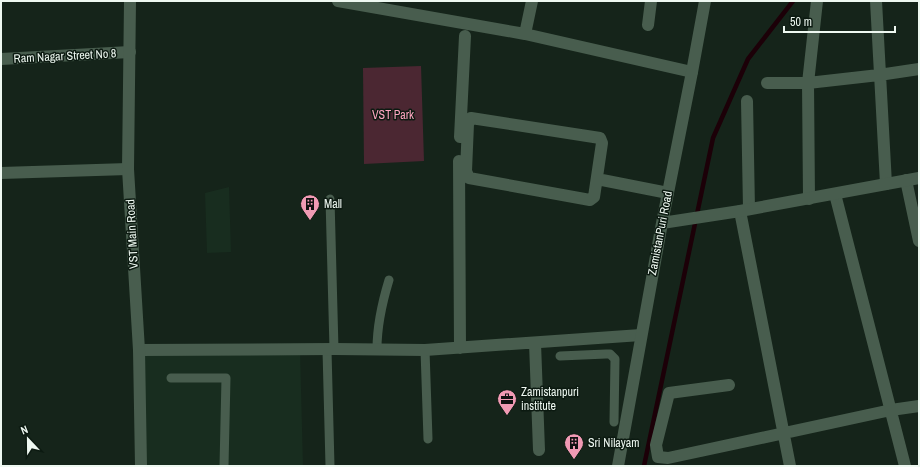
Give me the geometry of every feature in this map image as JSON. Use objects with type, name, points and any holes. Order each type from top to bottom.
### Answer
[{"type":"street","name":"VST Main Road","points":[[130,1],[128,169],[139,350],[141,466]]},
{"type":"street","points":[[338,1],[525,34],[692,72]]},
{"type":"street","points":[[525,34],[532,1]]},
{"type":"street","points":[[648,25],[651,1]]},
{"type":"street","name":"ZamistanPuri Road","points":[[618,466],[641,335],[705,1]]},
{"type":"street","points":[[809,199],[808,83],[817,1]]},
{"type":"street","points":[[876,1],[886,184]]},
{"type":"street","points":[[460,348],[459,166],[465,36]]},
{"type":"street","name":"Ram Nagar Street No 8","points":[[1,59],[130,52]]},
{"type":"street","points":[[767,83],[808,83],[919,69]]},
{"type":"street","points":[[747,101],[744,210],[790,466]]},
{"type":"street","points":[[471,118],[600,138],[602,143],[597,179],[594,197],[590,200],[469,178],[466,170],[468,124],[471,118]]},
{"type":"street","points":[[1,173],[128,169]]},
{"type":"street","points":[[662,223],[809,199],[919,178]]},
{"type":"street","points":[[597,179],[668,193]]},
{"type":"street","points":[[906,180],[919,241]]},
{"type":"street","points":[[835,194],[905,466]]},
{"type":"street","points":[[139,350],[425,350],[535,346],[600,338],[641,335]]},
{"type":"street","points":[[535,346],[538,450]]},
{"type":"street","points":[[729,385],[669,392],[656,445],[658,456],[668,458],[891,410],[919,406]]},
{"type":"lane","points":[[330,199],[330,466]]},
{"type":"lane","points":[[377,350],[377,333],[382,305],[389,280]]},
{"type":"lane","points":[[600,338],[601,354]]},
{"type":"lane","points":[[425,350],[428,439]]},
{"type":"lane","points":[[560,356],[610,354],[615,359],[614,422]]},
{"type":"lane","points":[[171,378],[226,378],[224,466]]},
{"type":"lane","points":[[614,391],[632,391]]},
{"type":"shaded area","points":[[229,187],[231,252],[207,253],[205,193]]},
{"type":"shaded area","points":[[300,349],[303,466],[142,466],[139,354]]},
{"type":"green space","name":"VST Park","points":[[421,66],[424,161],[364,164],[363,68]]},
{"type":"waterway","points":[[644,466],[713,138],[748,59],[793,1]]},
{"type":"place","name":"Mall","points":[[310,221]]},
{"type":"place","name":"Zamistanpuri institute","points":[[507,416]]},
{"type":"place","name":"Sri Nilayam","points":[[574,460]]}]
